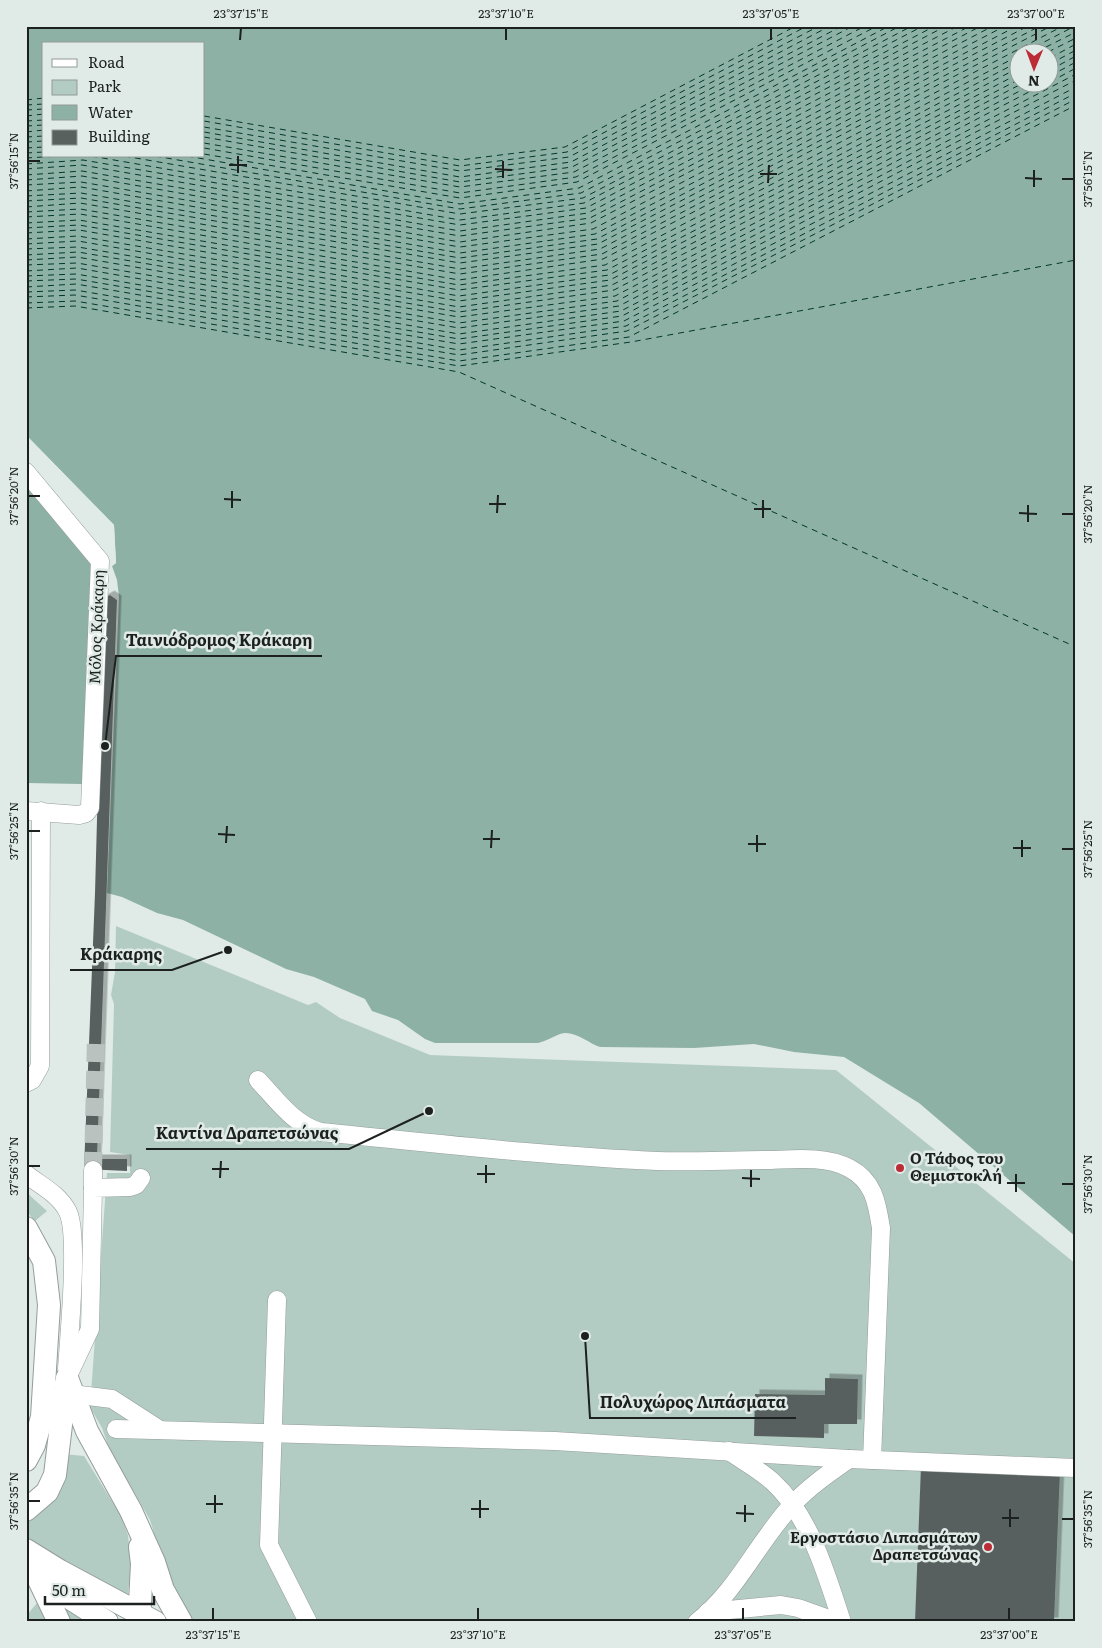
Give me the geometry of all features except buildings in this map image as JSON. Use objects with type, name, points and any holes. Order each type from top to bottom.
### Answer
[{"type":"main road","points":[[26,1228],[44,1261],[49,1305],[42,1417],[34,1445],[26,1460]]},
{"type":"main road","points":[[28,1509],[47,1492],[55,1475],[70,1386]]},
{"type":"main road","points":[[70,1386],[90,1438],[138,1526],[163,1590],[181,1622]]},
{"type":"main road","points":[[30,1562],[144,1619],[142,1564],[138,1526]]},
{"type":"main road","points":[[30,1562],[59,1622]]},
{"type":"main road","points":[[30,1562],[107,1622]]},
{"type":"street","name":"Μόλος Κράκαρη","points":[[26,472],[100,562],[90,808],[86,814],[79,815],[34,811]]},
{"type":"street","points":[[26,1083],[32,1080],[40,1066],[34,811]]},
{"type":"street","points":[[258,1080],[297,1121],[309,1129],[321,1132],[582,1157],[660,1161],[807,1159],[838,1164],[849,1168],[869,1183],[875,1195],[881,1228],[872,1460]]},
{"type":"street","points":[[70,1386],[90,1329],[92,1188],[94,1170]]},
{"type":"street","points":[[29,1178],[57,1197],[68,1212],[72,1229],[70,1386]]},
{"type":"street","points":[[92,1188],[130,1187],[136,1185],[141,1178]]},
{"type":"street","points":[[277,1300],[269,1545],[308,1622]]},
{"type":"street","points":[[70,1386],[112,1399],[160,1430]]},
{"type":"street","points":[[116,1430],[273,1432],[555,1441],[849,1459],[1076,1468]]},
{"type":"street","points":[[729,1451],[772,1481],[792,1505],[817,1548],[842,1622]]},
{"type":"street","points":[[703,1617],[719,1603],[792,1505],[813,1484],[849,1459]]},
{"type":"street","points":[[703,1617],[780,1605],[798,1608],[837,1622]]},
{"type":"green space","points":[[116,926],[308,1005],[316,1002],[340,1018],[430,1055],[836,1070],[1076,1264],[1076,1622],[187,1622],[179,1613],[150,1520],[109,1448],[102,1428],[90,1407],[107,1173],[130,1173],[130,1155],[110,1152],[114,1004],[111,995],[115,972]]},
{"type":"green space","points":[[26,1192],[47,1211],[35,1221],[26,1211]]},
{"type":"green space","points":[[63,1454],[84,1456],[121,1516],[128,1535],[131,1570],[127,1599],[26,1541],[26,1518]]},
{"type":"green space","points":[[37,1603],[48,1622],[26,1622],[26,1616]]},
{"type":"green space","points":[[65,1607],[89,1622],[69,1622]]},
{"type":"water","points":[[26,26],[1076,26],[1076,1237],[919,1103],[844,1057],[794,1052],[754,1044],[694,1048],[600,1047],[570,1033],[560,1034],[538,1043],[435,1043],[425,1039],[398,1020],[372,1011],[365,999],[314,977],[286,969],[183,920],[157,913],[122,897],[107,893],[119,597],[117,580],[112,566],[116,563],[114,525],[26,435]]},
{"type":"water","points":[[26,483],[91,561],[82,784],[26,783]]},
{"type":"pier","points":[[26,435],[114,525],[116,563],[112,566],[112,526],[26,439]]},
{"type":"ferry route","points":[[205,116],[460,160],[565,147],[796,26]]},
{"type":"ferry route","points":[[205,121],[460,166],[567,152],[807,26]]},
{"type":"ferry route","points":[[205,127],[460,171],[569,157],[819,26]]},
{"type":"ferry route","points":[[205,132],[460,177],[571,162],[830,26]]},
{"type":"ferry route","points":[[205,137],[460,182],[572,167],[842,26]]},
{"type":"ferry route","points":[[205,143],[460,187],[574,172],[853,26]]},
{"type":"ferry route","points":[[205,148],[460,193],[576,177],[865,26]]},
{"type":"ferry route","points":[[205,154],[460,198],[577,182],[877,26]]},
{"type":"ferry route","points":[[198,158],[460,204],[579,188],[889,26]]},
{"type":"ferry route","points":[[167,158],[460,209],[581,193],[900,26]]},
{"type":"ferry route","points":[[136,158],[460,214],[583,198],[912,26]]},
{"type":"ferry route","points":[[103,158],[460,220],[584,203],[923,26]]},
{"type":"ferry route","points":[[26,164],[83,160],[460,225],[586,208],[935,26]]},
{"type":"ferry route","points":[[26,169],[82,165],[460,231],[588,213],[946,26]]},
{"type":"ferry route","points":[[26,175],[82,171],[460,236],[590,218],[958,26]]},
{"type":"ferry route","points":[[26,180],[82,176],[460,242],[591,223],[970,26]]},
{"type":"ferry route","points":[[26,185],[81,182],[460,247],[593,229],[981,26]]},
{"type":"ferry route","points":[[26,191],[81,187],[460,253],[595,234],[993,26]]},
{"type":"ferry route","points":[[26,196],[81,193],[460,258],[597,239],[1005,26]]},
{"type":"ferry route","points":[[26,201],[81,198],[460,263],[598,244],[1017,26]]},
{"type":"ferry route","points":[[26,207],[80,203],[460,269],[600,249],[1028,26]]},
{"type":"ferry route","points":[[26,212],[80,209],[460,274],[602,254],[1040,26]]},
{"type":"ferry route","points":[[26,217],[80,214],[459,280],[603,259],[1051,26]]},
{"type":"ferry route","points":[[26,223],[79,220],[459,285],[605,265],[1063,26]]},
{"type":"ferry route","points":[[1044,42],[1075,26]]},
{"type":"ferry route","points":[[1056,42],[1076,32]]},
{"type":"ferry route","points":[[1060,46],[1076,38]]},
{"type":"ferry route","points":[[1060,53],[1076,44]]},
{"type":"ferry route","points":[[1060,59],[1076,50]]},
{"type":"ferry route","points":[[1060,65],[1076,56]]},
{"type":"ferry route","points":[[26,228],[79,225],[459,290],[607,270],[1010,60]]},
{"type":"ferry route","points":[[1060,71],[1076,62]]},
{"type":"ferry route","points":[[26,233],[79,230],[459,296],[609,275],[1010,66]]},
{"type":"ferry route","points":[[1060,77],[1076,68]]},
{"type":"ferry route","points":[[26,239],[78,236],[459,301],[610,280],[1010,72]]},
{"type":"ferry route","points":[[26,271],[77,268],[459,334],[621,311],[1076,74]]},
{"type":"ferry route","points":[[26,244],[78,241],[459,307],[612,285],[1010,78]]},
{"type":"ferry route","points":[[26,276],[76,274],[459,339],[622,316],[1076,80]]},
{"type":"ferry route","points":[[26,249],[78,247],[459,312],[614,290],[1010,84]]},
{"type":"ferry route","points":[[26,281],[76,279],[459,344],[624,321],[1076,87]]},
{"type":"ferry route","points":[[26,255],[78,252],[459,317],[615,296],[1010,90]]},
{"type":"ferry route","points":[[26,260],[77,257],[459,323],[617,301],[1018,92]]},
{"type":"ferry route","points":[[26,265],[77,263],[459,328],[619,306],[1029,92]]},
{"type":"ferry route","points":[[26,287],[76,284],[459,350],[626,326],[1076,93]]},
{"type":"ferry route","points":[[26,100],[42,98]]},
{"type":"ferry route","points":[[26,292],[75,290],[459,355],[627,331],[1076,99]]},
{"type":"ferry route","points":[[26,105],[42,104]]},
{"type":"ferry route","points":[[26,297],[75,295],[459,361],[629,337],[1076,105]]},
{"type":"ferry route","points":[[26,110],[42,109]]},
{"type":"ferry route","points":[[26,116],[42,114]]},
{"type":"ferry route","points":[[26,121],[42,120]]},
{"type":"ferry route","points":[[26,126],[42,125]]},
{"type":"ferry route","points":[[26,132],[42,130]]},
{"type":"ferry route","points":[[26,137],[42,136]]},
{"type":"ferry route","points":[[26,142],[42,141]]},
{"type":"ferry route","points":[[26,148],[42,147]]},
{"type":"ferry route","points":[[26,153],[42,152]]},
{"type":"ferry route","points":[[26,158],[42,157]]},
{"type":"ferry route","points":[[26,303],[75,301],[459,366],[631,342],[1076,260]]},
{"type":"ferry route","points":[[26,308],[75,306],[459,372],[1076,647]]},
{"type":"tunnel","points":[[93,1170],[96,1035]]},
{"type":"place","name":"Ταινιόδρομος Κράκαρη","points":[[105,746]]},
{"type":"place","name":"Κράκαρης","points":[[228,950]]},
{"type":"place","name":"Καντίνα Δραπετσώνας","points":[[429,1111]]},
{"type":"place","name":"Ο Τάφος του Θεμιστοκλή","points":[[900,1168]]},
{"type":"place","name":"Πολυχώρος Λιπάσματα","points":[[585,1336]]},
{"type":"place","name":"Εργοστάσιο Λιπασμάτων Δραπετσώνας","points":[[988,1547]]}]
